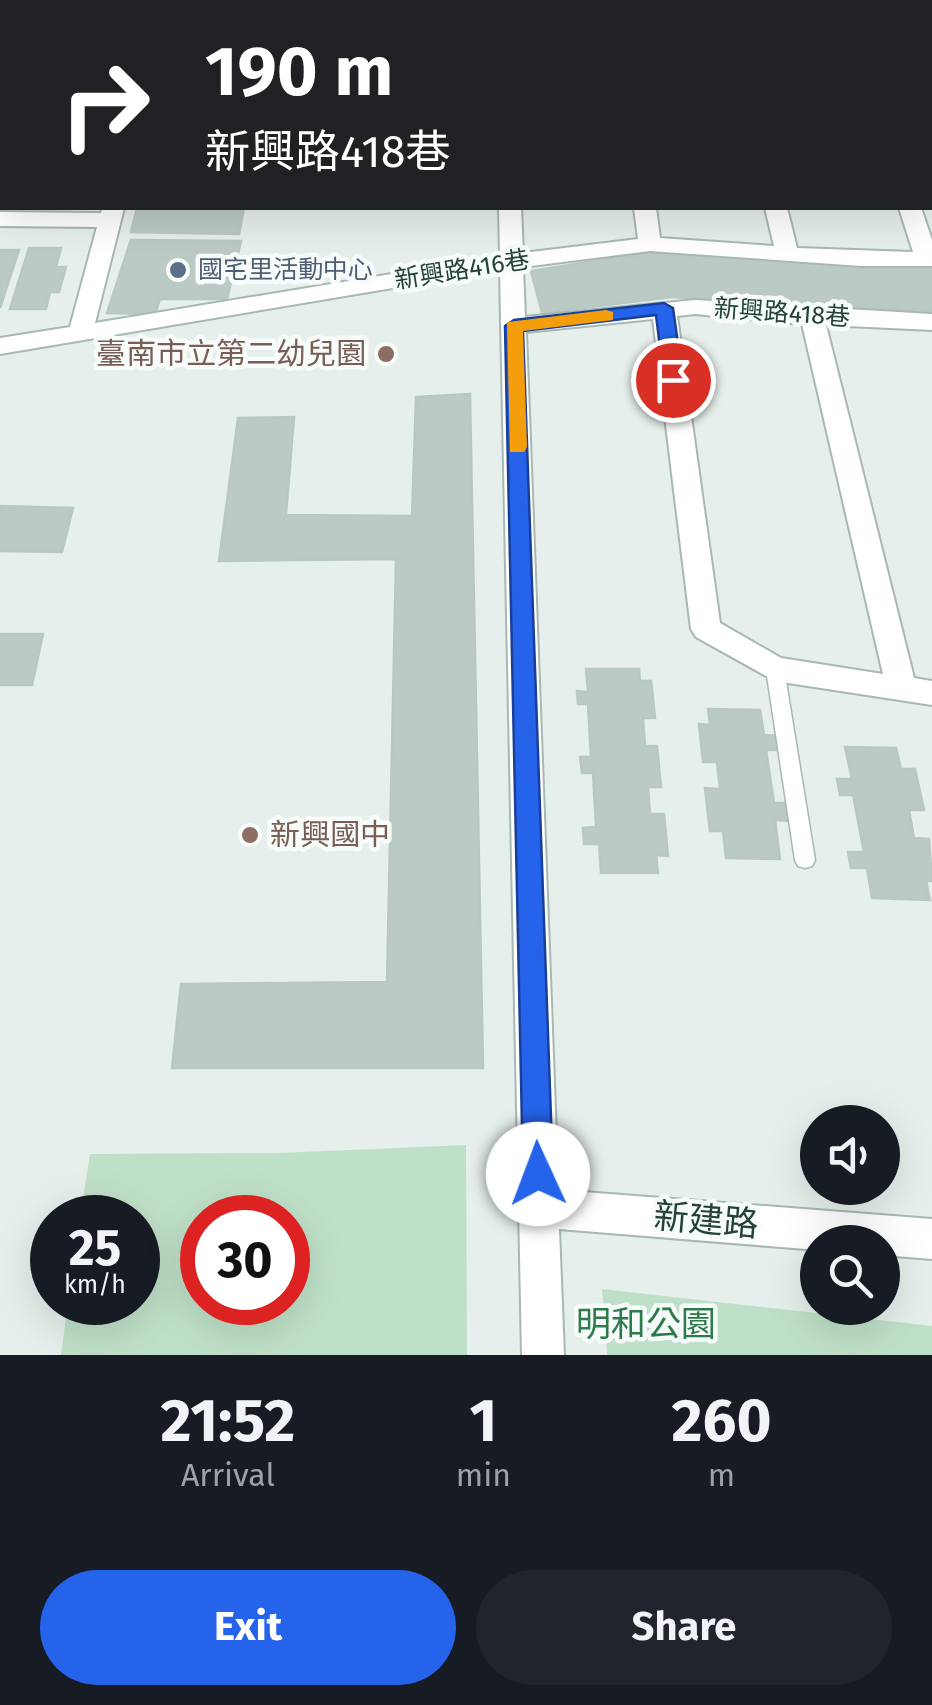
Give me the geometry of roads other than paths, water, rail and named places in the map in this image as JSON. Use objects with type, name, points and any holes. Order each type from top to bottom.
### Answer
[{"type":"street","points":[[510,210],[543,1355]]},
{"type":"street","points":[[646,210],[650,244]]},
{"type":"street","points":[[776,210],[787,253]]},
{"type":"street","name":"新興路416巷","points":[[0,346],[512,261],[650,244],[930,259],[911,210]]},
{"type":"street","points":[[0,220],[111,214],[80,333]]},
{"type":"street","name":"新興路418巷","points":[[514,326],[695,307],[812,318],[932,322]]},
{"type":"street","points":[[664,308],[706,629],[776,669],[932,693]]},
{"type":"street","points":[[812,318],[901,688]]},
{"type":"street","name":"新建路","points":[[539,1208],[932,1239]]},
{"type":"lane","points":[[776,669],[805,860]]},
{"type":"place","name":"國宅里活動中心","points":[[178,270]]},
{"type":"place","name":"臺南市立第二幼兒園","points":[[386,354]]},
{"type":"place","name":"新興國中","points":[[250,835]]},
{"type":"park label","name":"明和公園","points":[[646,1324]]}]
